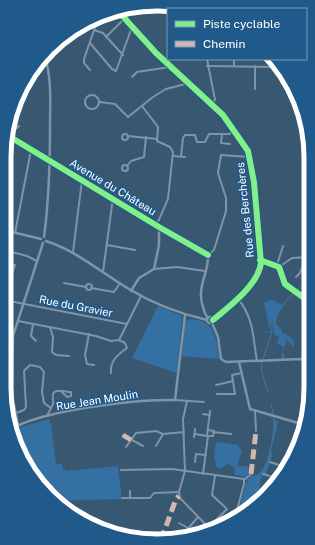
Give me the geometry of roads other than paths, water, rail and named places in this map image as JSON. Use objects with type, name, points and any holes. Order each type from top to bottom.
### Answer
[{"type":"street","name":"Rue des Berchères","points":[[122,16],[171,66],[212,104],[235,131],[249,157],[254,182],[260,260],[257,278],[213,320]]},
{"type":"street","points":[[106,37],[124,19]]},
{"type":"street","points":[[90,70],[84,63],[96,24]]},
{"type":"street","points":[[90,43],[112,69],[117,70],[132,27]]},
{"type":"street","points":[[94,30],[103,33],[123,55]]},
{"type":"street","points":[[207,60],[215,100],[212,104]]},
{"type":"street","points":[[234,60],[234,66]]},
{"type":"street","points":[[46,62],[50,79],[49,198],[44,237],[46,241],[73,252],[120,284],[141,296],[186,314],[208,319],[211,317],[213,320],[212,323]]},
{"type":"street","points":[[132,76],[137,72],[156,68],[164,69],[171,66]]},
{"type":"street","points":[[208,66],[273,67]]},
{"type":"street","points":[[255,66],[255,88]]},
{"type":"street","points":[[100,102],[92,109],[85,102],[94,95],[100,102],[115,104],[126,117],[166,90],[189,83]]},
{"type":"street","points":[[142,106],[158,127],[157,139]]},
{"type":"street","points":[[14,130],[19,126]]},
{"type":"street","points":[[181,156],[183,135],[195,135],[197,142],[205,142],[210,134],[229,134],[235,131]]},
{"type":"street","points":[[222,134],[221,143],[230,144]]},
{"type":"street","points":[[128,136],[157,139],[159,142],[170,147],[173,156],[168,200],[158,226],[159,245],[154,269]]},
{"type":"street","points":[[127,166],[131,161],[144,157],[146,138]]},
{"type":"street","name":"Avenue du Château","points":[[12,139],[208,255]]},
{"type":"street","points":[[15,233],[31,150]]},
{"type":"street","points":[[249,157],[222,155],[220,158],[218,173],[226,198],[226,211],[214,250],[208,255],[208,264],[205,271],[200,296],[208,322],[212,323],[218,337],[221,359],[226,362],[304,360]]},
{"type":"street","points":[[173,156],[185,157]]},
{"type":"street","points":[[73,252],[82,180]]},
{"type":"street","points":[[103,272],[113,198]]},
{"type":"street","points":[[11,232],[41,239],[44,237]]},
{"type":"street","points":[[41,239],[43,243]]},
{"type":"street","points":[[18,425],[15,413],[12,381],[13,336],[43,243],[46,241]]},
{"type":"street","points":[[107,245],[135,250]]},
{"type":"street","points":[[276,264],[283,246]]},
{"type":"street","points":[[11,256],[12,252],[37,261]]},
{"type":"street","points":[[279,267],[292,258],[304,258]]},
{"type":"street","points":[[260,260],[276,264],[282,270],[283,282],[304,298]]},
{"type":"street","points":[[296,277],[300,273],[304,263]]},
{"type":"street","points":[[11,264],[15,265],[11,274]]},
{"type":"street","points":[[131,290],[139,278],[154,269],[177,267],[205,271]]},
{"type":"street","points":[[64,283],[86,287],[88,290],[91,288],[114,292],[120,284]]},
{"type":"street","points":[[119,340],[141,296]]},
{"type":"street","points":[[237,298],[248,313],[252,324],[257,362]]},
{"type":"street","name":"Rue du Gravier","points":[[11,301],[127,324]]},
{"type":"street","points":[[175,400],[183,320],[186,314]]},
{"type":"street","points":[[18,321],[89,334],[111,341],[119,340],[124,343],[127,348],[114,359],[111,367],[111,373]]},
{"type":"street","points":[[33,324],[31,336],[36,341]]},
{"type":"street","points":[[50,327],[53,337],[52,352],[56,355],[69,356]]},
{"type":"street","points":[[89,334],[85,358],[87,364],[94,365]]},
{"type":"street","points":[[301,359],[304,355]]},
{"type":"street","points":[[239,362],[249,408],[299,423]]},
{"type":"street","points":[[15,413],[24,410],[26,407],[24,371],[30,365],[38,366],[43,369],[45,375],[42,384],[44,403],[51,408]]},
{"type":"street","points":[[217,394],[234,396],[236,393],[232,375],[242,373]]},
{"type":"street","points":[[216,384],[233,381]]},
{"type":"street","points":[[47,417],[53,403],[54,392],[62,391],[71,392],[72,396],[67,397],[62,391]]},
{"type":"street","name":"Rue Jean Moulin","points":[[18,425],[47,417],[113,404],[175,400],[204,402]]},
{"type":"street","points":[[187,401],[183,420],[185,471],[179,492],[180,498],[207,525]]},
{"type":"street","points":[[203,474],[210,411]]},
{"type":"street","points":[[255,411],[256,431]]},
{"type":"street","points":[[203,414],[210,415]]},
{"type":"street","points":[[195,429],[194,435],[213,436],[213,432]]},
{"type":"street","points":[[208,430],[231,434]]},
{"type":"street","points":[[126,447],[136,433],[156,431],[163,434],[184,432]]},
{"type":"street","points":[[156,446],[163,434]]},
{"type":"street","points":[[122,435],[143,446]]},
{"type":"street","points":[[195,462],[196,454],[206,455]]},
{"type":"street","points":[[270,462],[281,466]]},
{"type":"street","points":[[120,470],[172,469],[244,481]]},
{"type":"street","points":[[237,510],[244,481],[251,474]]},
{"type":"street","points":[[263,474],[274,477]]},
{"type":"street","points":[[212,524],[227,509],[212,494],[215,476]]},
{"type":"street","points":[[130,491],[130,498]]},
{"type":"street","points":[[122,498],[150,498],[154,493],[179,492]]},
{"type":"street","points":[[186,531],[198,517]]},
{"type":"street","points":[[179,523],[188,528]]},
{"type":"waterway","points":[[263,359],[272,332],[272,324],[286,301],[304,284]]},
{"type":"waterway","points":[[262,362],[261,369],[268,393]]},
{"type":"waterway","points":[[253,499],[253,495],[257,489],[257,478],[267,462],[271,448],[274,426],[271,404]]}]
